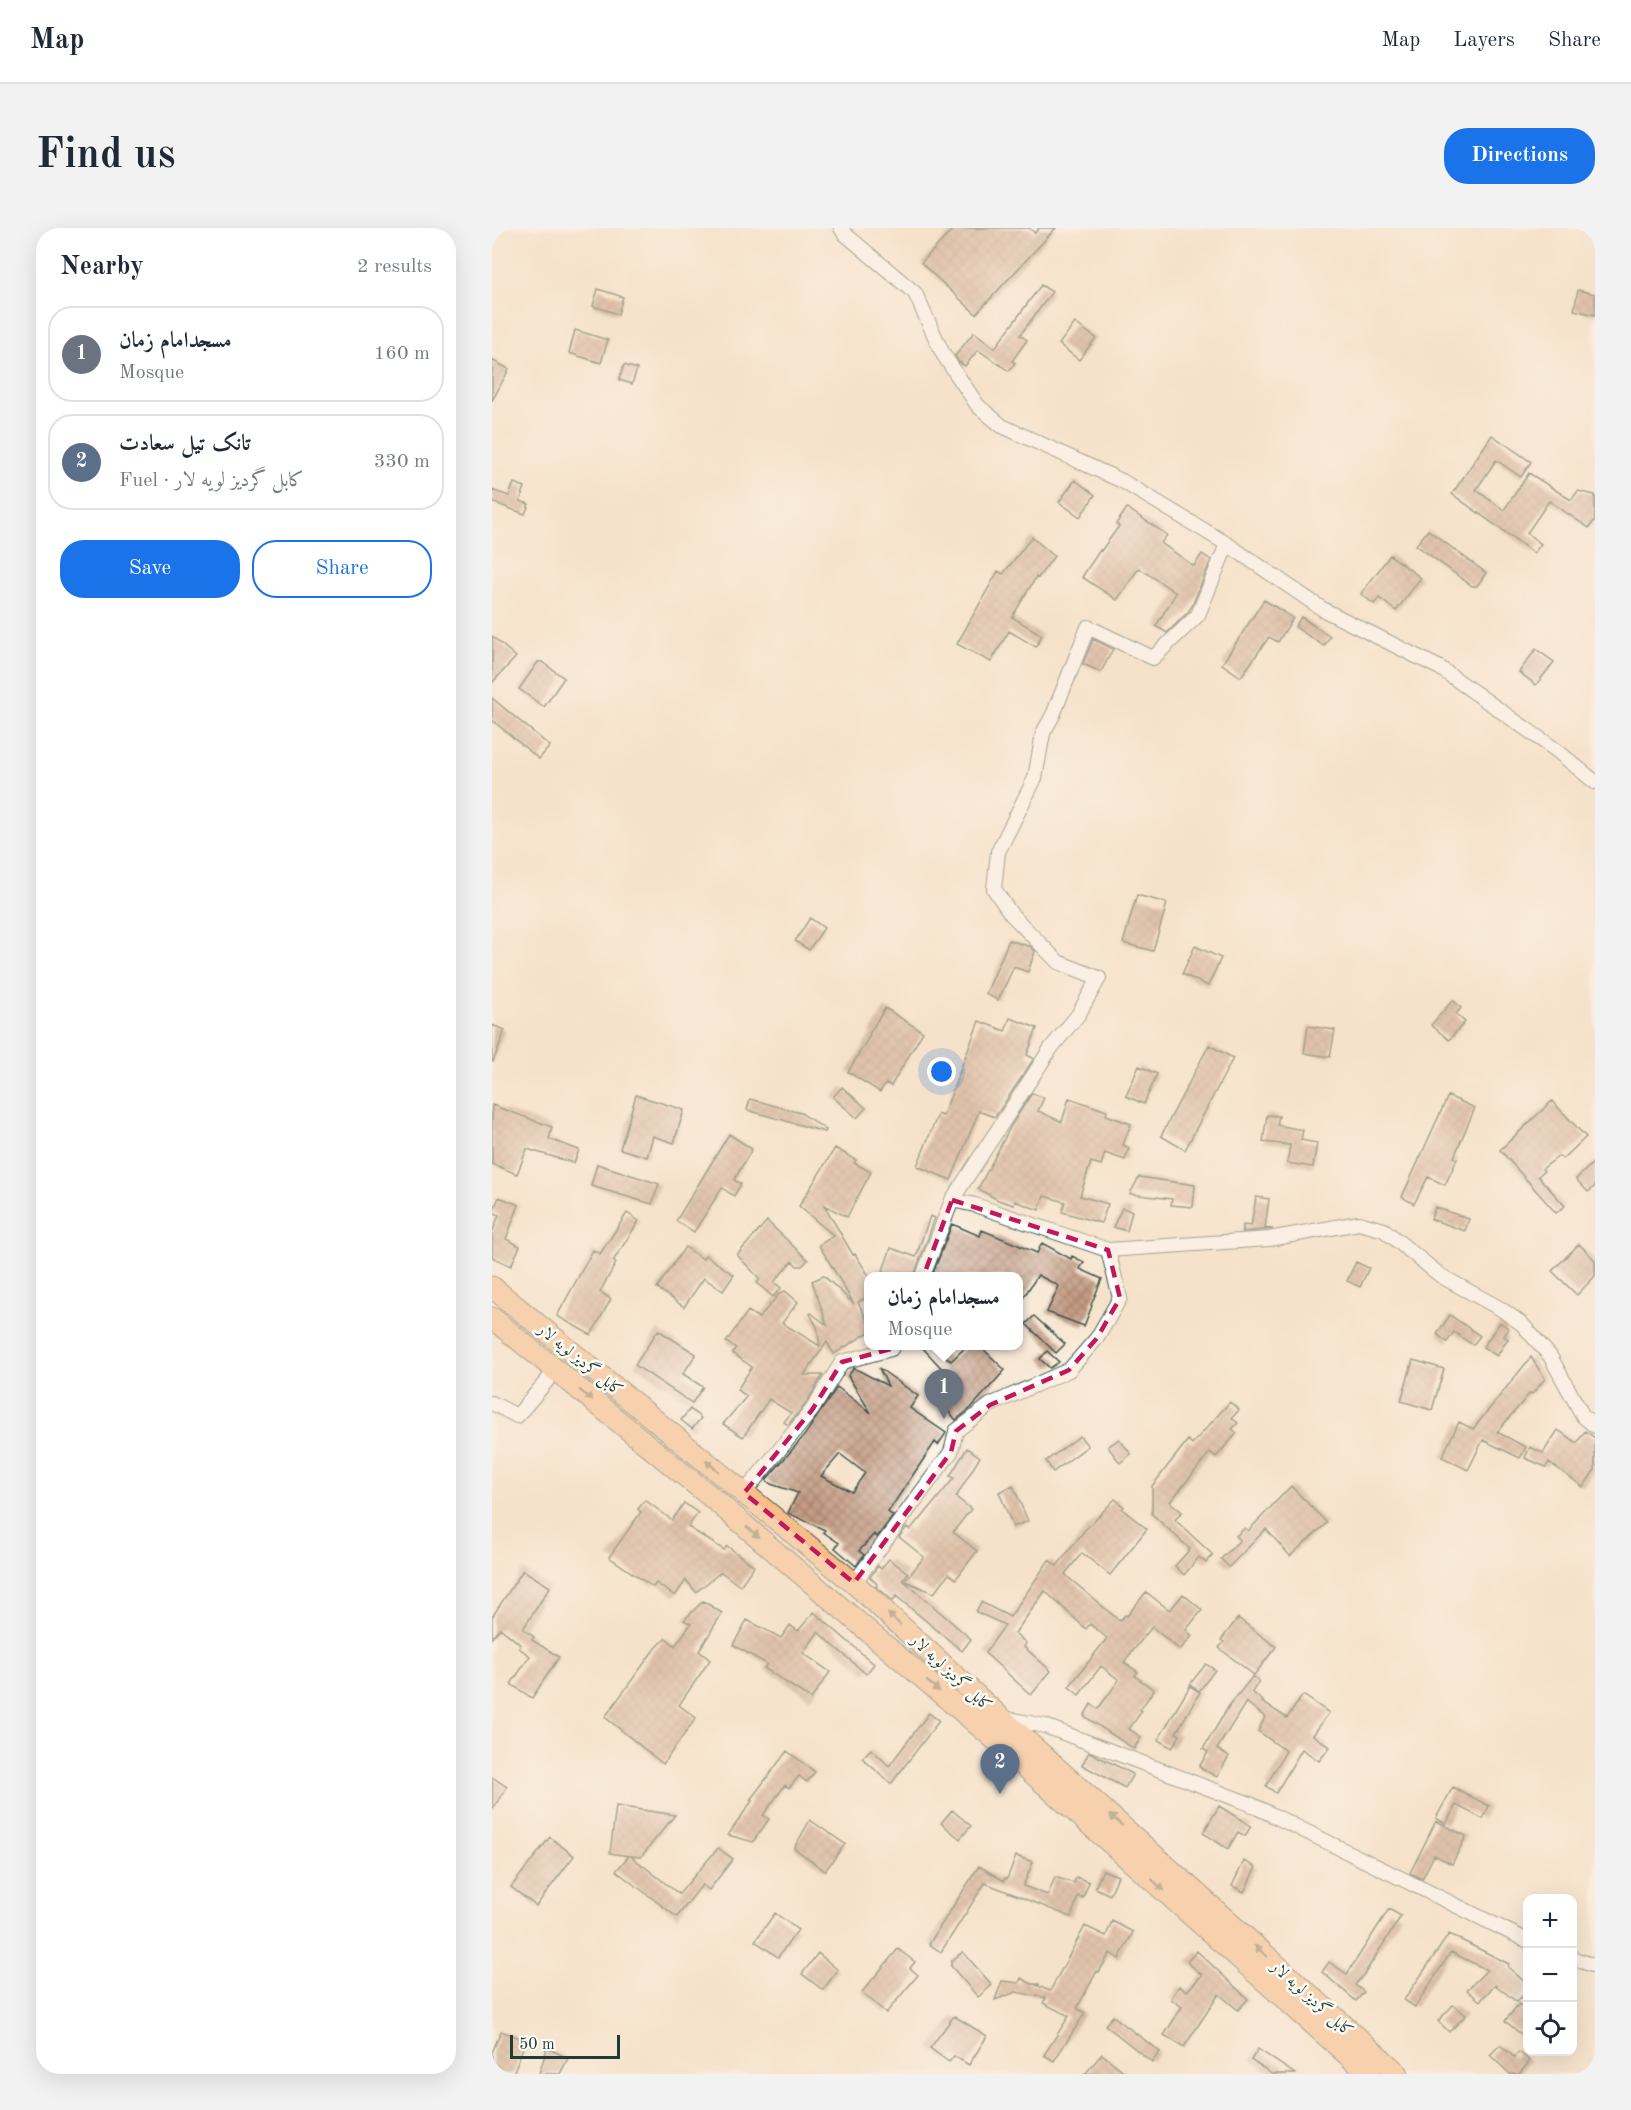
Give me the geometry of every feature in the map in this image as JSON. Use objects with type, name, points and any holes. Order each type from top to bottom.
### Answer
[{"type":"highway","name":"کابل گردیز لویه لار","points":[[492,1287],[854,1582],[1001,1718],[1398,2074]]},
{"type":"highway","name":"کابل گردیز لویه لار","points":[[492,1318],[716,1501],[984,1730],[1369,2074]]},
{"type":"street","points":[[841,228],[845,234],[915,293],[943,354],[978,406],[1002,426],[1122,481],[1227,544],[1324,610],[1440,668],[1556,750],[1595,783]]},
{"type":"street","points":[[925,1272],[952,1200],[1051,1048],[1078,1015],[1099,978],[1058,962],[1011,914],[994,889],[998,852],[1035,778],[1043,733],[1053,715],[1088,627],[1153,658],[1198,615],[1227,544]]},
{"type":"street","points":[[952,1200],[975,1205],[1108,1250],[1269,1239],[1359,1223],[1384,1230],[1441,1276],[1502,1309],[1522,1324],[1550,1356],[1583,1416],[1595,1426]]},
{"type":"street","points":[[854,1582],[951,1452],[956,1431],[990,1405],[1069,1370],[1097,1338],[1120,1298],[1108,1250]]},
{"type":"street","points":[[744,1493],[812,1410],[842,1362],[887,1350]]},
{"type":"street","points":[[492,1403],[517,1416],[556,1370]]},
{"type":"street","points":[[1001,1718],[1045,1726],[1250,1804],[1523,1939]]},
{"type":"street","points":[[1577,1960],[1595,1966]]},
{"type":"highlighted area","points":[[952,1200],[1108,1250],[1120,1298],[1097,1338],[1069,1370],[990,1405],[956,1431],[951,1452],[854,1583],[744,1493],[812,1410],[842,1362],[891,1349],[907,1320]]},
{"type":"building","points":[[954,228],[1029,228],[1035,233],[1039,228],[1056,228],[976,314],[921,263]]},
{"type":"building","points":[[1041,285],[1052,292],[1020,335],[1027,340],[1012,361],[1015,363],[1009,371],[978,350],[965,366],[958,361],[955,356],[974,332],[995,348]]},
{"type":"building","points":[[598,289],[623,297],[618,314],[593,306]]},
{"type":"building","points":[[1578,290],[1595,294],[1595,315],[1574,310]]},
{"type":"building","points":[[1075,323],[1096,338],[1079,360],[1059,344]]},
{"type":"building","points":[[575,330],[608,340],[601,363],[569,353]]},
{"type":"building","points":[[492,360],[509,369],[492,401]]},
{"type":"building","points":[[624,365],[637,369],[632,384],[619,380]]},
{"type":"building","points":[[1492,435],[1531,462],[1521,477],[1496,460],[1476,490],[1504,510],[1529,473],[1571,500],[1578,491],[1595,495],[1595,520],[1589,528],[1549,501],[1527,533],[1541,544],[1534,553],[1452,494]]},
{"type":"building","points":[[1075,480],[1095,495],[1080,517],[1059,502]]},
{"type":"building","points":[[514,483],[525,487],[520,501],[529,504],[525,514],[492,502],[492,490],[509,496]]},
{"type":"building","points":[[1127,508],[1167,535],[1161,543],[1194,566],[1202,554],[1211,560],[1192,606],[1167,633],[1156,626],[1176,593],[1139,568],[1117,600],[1082,577],[1119,526],[1116,524]]},
{"type":"building","points":[[1428,530],[1486,573],[1477,586],[1472,586],[1416,545]]},
{"type":"building","points":[[1032,537],[1054,556],[1038,578],[1036,577],[1012,617],[1042,635],[1036,647],[1009,631],[991,662],[957,644],[998,571],[1003,574]]},
{"type":"building","points":[[1390,555],[1421,578],[1396,611],[1379,598],[1374,604],[1361,594]]},
{"type":"building","points":[[1264,600],[1293,618],[1278,642],[1269,637],[1241,677],[1222,664]]},
{"type":"building","points":[[1301,617],[1330,636],[1324,646],[1295,627]]},
{"type":"building","points":[[492,636],[516,657],[492,683]]},
{"type":"building","points":[[1093,639],[1113,649],[1101,672],[1083,664]]},
{"type":"building","points":[[1536,649],[1554,662],[1536,685],[1519,672]]},
{"type":"building","points":[[538,662],[542,662],[564,678],[544,707],[519,689]]},
{"type":"building","points":[[492,698],[550,746],[539,759],[492,720]]},
{"type":"building","points":[[1137,895],[1167,903],[1153,951],[1123,943]]},
{"type":"building","points":[[810,918],[824,928],[809,950],[795,941]]},
{"type":"building","points":[[1009,940],[1031,947],[1035,951],[1028,972],[1014,967],[998,1000],[986,994]]},
{"type":"building","points":[[1195,946],[1221,958],[1208,986],[1182,974]]},
{"type":"building","points":[[1453,1000],[1461,1008],[1456,1014],[1465,1022],[1449,1040],[1431,1025]]},
{"type":"building","points":[[885,1008],[923,1032],[891,1086],[886,1083],[880,1092],[848,1072]]},
{"type":"building","points":[[1010,1018],[1037,1028],[1027,1055],[1033,1060],[995,1117],[979,1111],[951,1180],[917,1166],[938,1114],[943,1116],[979,1021],[1005,1031]]},
{"type":"building","points":[[492,1025],[505,1030],[493,1062],[492,1062]]},
{"type":"building","points":[[1308,1026],[1335,1030],[1330,1057],[1304,1053]]},
{"type":"building","points":[[1209,1045],[1233,1058],[1185,1150],[1161,1136]]},
{"type":"building","points":[[1139,1066],[1157,1074],[1144,1104],[1126,1096]]},
{"type":"building","points":[[842,1087],[866,1108],[857,1118],[833,1097]]},
{"type":"building","points":[[1032,1093],[1044,1098],[1038,1111],[1062,1122],[1069,1098],[1107,1111],[1106,1115],[1131,1124],[1123,1145],[1129,1148],[1125,1160],[1105,1153],[1101,1165],[1091,1162],[1080,1196],[1108,1204],[1101,1223],[1062,1212],[1065,1202],[1044,1196],[1039,1210],[1015,1201],[1014,1205],[998,1200],[978,1189],[1012,1124]]},
{"type":"building","points":[[636,1095],[684,1110],[674,1143],[653,1136],[647,1157],[620,1149]]},
{"type":"building","points":[[1448,1096],[1475,1108],[1445,1185],[1428,1177],[1414,1204],[1402,1197]]},
{"type":"building","points":[[750,1099],[801,1113],[826,1130],[825,1132],[747,1110]]},
{"type":"building","points":[[1552,1101],[1586,1137],[1563,1159],[1559,1156],[1542,1169],[1544,1171],[1538,1176],[1565,1206],[1556,1213],[1500,1150]]},
{"type":"building","points":[[492,1105],[552,1127],[549,1139],[579,1150],[574,1163],[527,1149],[517,1174],[492,1164]]},
{"type":"building","points":[[1267,1115],[1279,1116],[1277,1125],[1303,1130],[1301,1140],[1317,1143],[1313,1167],[1287,1163],[1290,1145],[1263,1142]]},
{"type":"building","points":[[729,1134],[752,1149],[734,1180],[741,1184],[734,1196],[722,1188],[694,1232],[676,1221]]},
{"type":"building","points":[[835,1148],[856,1160],[854,1163],[871,1172],[847,1217],[824,1205],[853,1255],[855,1254],[866,1272],[864,1272],[864,1299],[858,1302],[864,1314],[864,1335],[834,1354],[827,1342],[804,1375],[823,1375],[805,1405],[788,1425],[784,1422],[791,1413],[769,1399],[743,1437],[723,1424],[747,1396],[737,1390],[752,1367],[732,1353],[736,1348],[726,1342],[748,1311],[759,1318],[779,1294],[785,1291],[798,1302],[782,1323],[820,1346],[817,1327],[810,1314],[827,1325],[812,1281],[824,1276],[854,1304],[819,1245],[834,1236],[799,1206]]},
{"type":"building","points":[[1595,1161],[1595,1186],[1588,1192],[1576,1179]]},
{"type":"building","points":[[597,1164],[659,1184],[652,1204],[591,1186]]},
{"type":"building","points":[[1139,1177],[1195,1185],[1193,1207],[1171,1205],[1172,1199],[1130,1194]]},
{"type":"building","points":[[499,1197],[519,1205],[506,1239],[520,1246],[511,1266],[492,1257],[492,1233],[499,1215],[493,1212]]},
{"type":"building","points":[[1256,1197],[1269,1199],[1265,1228],[1273,1229],[1243,1232],[1243,1225],[1251,1226]]},
{"type":"building","points":[[1435,1207],[1469,1219],[1465,1231],[1431,1219]]},
{"type":"building","points":[[1122,1208],[1132,1211],[1127,1231],[1113,1227]]},
{"type":"building","points":[[627,1213],[639,1221],[613,1261],[616,1263],[600,1292],[611,1299],[591,1335],[557,1316],[593,1250],[600,1254]]},
{"type":"building","points":[[930,1216],[935,1218],[915,1272],[882,1272],[891,1248],[916,1257]]},
{"type":"building","points":[[767,1221],[808,1260],[802,1266],[797,1266],[792,1261],[774,1282],[781,1288],[773,1297],[757,1283],[760,1279],[737,1255]]},
{"type":"building","points":[[952,1224],[980,1236],[982,1230],[1037,1253],[1042,1243],[1071,1259],[1072,1256],[1084,1262],[1080,1269],[1102,1279],[1084,1326],[1047,1312],[1059,1286],[1038,1275],[1023,1298],[1023,1272],[934,1272]]},
{"type":"building","points":[[1579,1244],[1595,1260],[1595,1276],[1577,1295],[1552,1271]]},
{"type":"building","points":[[685,1247],[703,1259],[705,1255],[734,1275],[723,1291],[704,1278],[684,1307],[657,1288]]},
{"type":"building","points":[[1356,1262],[1369,1268],[1360,1287],[1347,1281]]},
{"type":"building","points":[[1450,1315],[1480,1336],[1473,1345],[1454,1332],[1447,1342],[1437,1334]]},
{"type":"building","points":[[1034,1316],[1065,1344],[1056,1353],[1026,1324]]},
{"type":"building","points":[[1500,1322],[1509,1329],[1504,1336],[1508,1339],[1497,1356],[1483,1347]]},
{"type":"building","points":[[658,1330],[696,1354],[683,1374],[703,1387],[692,1403],[635,1365]]},
{"type":"building","points":[[925,1350],[939,1350],[951,1361],[963,1350],[984,1350],[1005,1370],[971,1408],[956,1420],[932,1392],[939,1385],[936,1382],[946,1373]]},
{"type":"building","points":[[1047,1351],[1059,1362],[1050,1368],[1040,1359]]},
{"type":"building","points":[[1531,1357],[1545,1379],[1497,1432],[1526,1447],[1520,1458],[1483,1440],[1468,1470],[1442,1457],[1459,1422],[1473,1429]]},
{"type":"building","points":[[1413,1360],[1444,1369],[1432,1410],[1401,1401]]},
{"type":"building","points":[[854,1368],[888,1386],[879,1368],[918,1396],[910,1408],[946,1433],[938,1445],[935,1442],[888,1512],[893,1516],[877,1537],[874,1534],[859,1551],[864,1555],[856,1566],[835,1548],[839,1543],[823,1532],[825,1530],[788,1513],[798,1493],[771,1484],[766,1480],[804,1436],[837,1387],[871,1413],[848,1376]],"holes":[[[840,1454],[865,1473],[852,1492],[821,1476]]]},
{"type":"building","points":[[1230,1402],[1239,1410],[1232,1418],[1238,1423],[1232,1429],[1237,1433],[1216,1457],[1210,1452],[1170,1502],[1182,1512],[1175,1520],[1213,1555],[1206,1563],[1199,1557],[1184,1575],[1175,1566],[1190,1549],[1152,1514],[1152,1486],[1188,1440],[1192,1444]]},
{"type":"building","points":[[690,1409],[701,1418],[692,1429],[681,1420]]},
{"type":"building","points":[[1558,1430],[1577,1443],[1585,1431],[1595,1438],[1595,1470],[1583,1487],[1549,1462],[1546,1467],[1525,1458],[1530,1447],[1543,1453]]},
{"type":"building","points":[[1080,1436],[1088,1446],[1053,1472],[1046,1461]]},
{"type":"building","points":[[1119,1439],[1131,1454],[1120,1463],[1108,1447]]},
{"type":"building","points":[[967,1448],[980,1457],[956,1497],[971,1509],[953,1532],[977,1551],[956,1579],[949,1574],[934,1593],[905,1581],[924,1557],[899,1537],[907,1527],[910,1530],[920,1520],[954,1478],[950,1476]]},
{"type":"building","points":[[1013,1486],[1028,1521],[1013,1527],[999,1492]]},
{"type":"building","points":[[1291,1486],[1327,1523],[1290,1556],[1266,1529],[1229,1567],[1221,1559],[1240,1540],[1236,1536],[1245,1528],[1248,1531]]},
{"type":"building","points":[[1115,1499],[1124,1507],[1122,1509],[1147,1529],[1110,1575],[1082,1553],[1065,1574],[1120,1621],[1125,1615],[1127,1616],[1146,1592],[1168,1609],[1171,1609],[1183,1594],[1202,1610],[1186,1630],[1192,1636],[1180,1650],[1152,1627],[1124,1662],[1138,1672],[1135,1676],[1154,1690],[1129,1729],[1141,1737],[1134,1749],[1084,1716],[1091,1704],[1098,1709],[1119,1680],[1101,1666],[1079,1695],[1069,1687],[1107,1638],[1090,1624],[1086,1629],[1045,1591],[1015,1633],[1026,1643],[1024,1647],[1051,1671],[1031,1695],[985,1653],[1005,1625],[976,1612],[981,1602],[1010,1617],[1049,1560],[1057,1566],[1084,1531]]},
{"type":"building","points":[[645,1500],[672,1520],[684,1503],[698,1513],[688,1527],[724,1550],[727,1546],[754,1566],[740,1586],[721,1572],[696,1592],[686,1580],[675,1596],[656,1583],[653,1587],[609,1557],[641,1512],[638,1509]]},
{"type":"building","points":[[889,1559],[908,1573],[903,1580],[971,1639],[962,1651],[896,1596],[893,1601],[876,1586],[877,1584],[870,1577],[878,1566],[881,1569]]},
{"type":"building","points":[[523,1570],[550,1587],[523,1629],[534,1637],[532,1640],[559,1657],[532,1698],[511,1684],[530,1656],[519,1648],[521,1645],[500,1628],[492,1638],[492,1617]]},
{"type":"building","points":[[703,1601],[722,1613],[699,1651],[710,1660],[679,1705],[696,1718],[663,1764],[605,1717],[653,1651],[666,1638],[675,1646],[691,1624],[684,1620]]},
{"type":"building","points":[[814,1612],[874,1664],[866,1674],[818,1632],[803,1653],[830,1672],[811,1699],[764,1668],[767,1664],[733,1645],[747,1620],[781,1638],[790,1625],[798,1631]]},
{"type":"building","points":[[1238,1618],[1276,1647],[1254,1675],[1219,1648],[1224,1642],[1221,1640]]},
{"type":"building","points":[[1206,1664],[1215,1670],[1199,1691],[1190,1684]]},
{"type":"building","points":[[1253,1676],[1259,1681],[1252,1692],[1262,1702],[1287,1718],[1303,1695],[1329,1713],[1313,1735],[1330,1747],[1319,1761],[1302,1749],[1276,1793],[1266,1786],[1286,1751],[1258,1731],[1265,1717],[1246,1702],[1217,1749],[1229,1756],[1217,1777],[1199,1767],[1208,1752],[1203,1749],[1229,1706]]},
{"type":"building","points":[[1190,1686],[1200,1692],[1176,1733],[1180,1735],[1172,1748],[1158,1740]]},
{"type":"building","points":[[929,1713],[939,1721],[891,1784],[862,1758],[871,1749],[889,1766]]},
{"type":"building","points":[[787,1751],[815,1772],[807,1782],[799,1776],[789,1788],[785,1785],[763,1815],[769,1819],[753,1842],[728,1835],[752,1801],[750,1800]]},
{"type":"building","points":[[1089,1752],[1133,1774],[1125,1788],[1082,1765]]},
{"type":"building","points":[[492,1777],[507,1787],[492,1810]]},
{"type":"building","points":[[1453,1787],[1489,1806],[1483,1819],[1456,1805],[1446,1824],[1436,1818]]},
{"type":"building","points":[[616,1806],[675,1815],[641,1857],[631,1856],[679,1894],[718,1848],[733,1859],[709,1890],[702,1885],[677,1917],[616,1871],[629,1856],[610,1853]]},
{"type":"building","points":[[1219,1806],[1251,1826],[1245,1836],[1238,1832],[1228,1849],[1203,1833]]},
{"type":"building","points":[[952,1810],[971,1826],[960,1839],[941,1823]]},
{"type":"building","points":[[810,1820],[845,1844],[825,1871],[794,1848]]},
{"type":"building","points":[[1436,1821],[1466,1836],[1452,1864],[1434,1855],[1422,1879],[1410,1873]]},
{"type":"building","points":[[550,1837],[574,1856],[536,1906],[511,1887]]},
{"type":"building","points":[[1016,1856],[1033,1862],[1023,1886],[1048,1895],[1055,1877],[1074,1883],[1076,1877],[1089,1882],[1083,1898],[1078,1896],[1071,1917],[985,1883],[941,1952],[929,1944],[979,1866],[1004,1881],[1005,1878],[1007,1879]]},
{"type":"building","points":[[1244,1861],[1256,1867],[1244,1892],[1232,1886]]},
{"type":"building","points":[[1103,1870],[1118,1876],[1110,1895],[1095,1888]]},
{"type":"building","points":[[1389,1909],[1401,1916],[1355,1985],[1364,1992],[1356,2001],[1322,1972],[1329,1962],[1347,1974]]},
{"type":"building","points":[[775,1913],[798,1930],[778,1957],[755,1941]]},
{"type":"building","points":[[1112,1921],[1133,1932],[1119,1959],[1110,1953],[1099,1972],[1097,1971],[1077,2008],[1085,2013],[1054,2061],[1044,2055],[1069,2016],[1043,2003],[1046,1998],[1016,1992],[995,2000],[1002,1981],[1019,1983],[1021,1978],[1032,1984],[1040,1984],[1036,1985],[1050,1991],[1085,1926],[1106,1936]]},
{"type":"building","points":[[1449,1934],[1509,1964],[1508,1967],[1523,1980],[1523,1995],[1517,2002],[1495,1985],[1480,2001],[1467,1990],[1487,1970],[1451,1952],[1415,2007],[1404,2000]]},
{"type":"building","points":[[898,1949],[915,1962],[910,1968],[918,1975],[886,2013],[862,1992]]},
{"type":"building","points":[[1197,1951],[1248,1999],[1238,2010],[1219,1994],[1184,2047],[1164,2035],[1182,2007],[1171,1999],[1179,1986],[1187,1991],[1202,1975],[1187,1962]]},
{"type":"building","points":[[963,1952],[992,1985],[978,1997],[951,1966],[951,1961]]},
{"type":"building","points":[[818,1953],[838,1970],[823,1990],[802,1974]]},
{"type":"building","points":[[1519,2004],[1523,2008],[1523,2036],[1505,2021]]},
{"type":"building","points":[[1453,2005],[1466,2015],[1449,2032],[1438,2021]]},
{"type":"building","points":[[954,2016],[987,2036],[969,2065],[954,2056],[949,2062],[930,2048]]},
{"type":"building","points":[[1113,2016],[1160,2052],[1152,2062],[1105,2025]]},
{"type":"building","points":[[501,2031],[526,2040],[513,2074],[492,2074],[492,2053]]},
{"type":"building","points":[[1500,2045],[1514,2057],[1519,2052],[1530,2061],[1519,2074],[1510,2074],[1490,2055]]},
{"type":"building","points":[[547,2048],[568,2058],[560,2074],[539,2074]]},
{"type":"building","points":[[1258,2049],[1295,2074],[1272,2074],[1251,2060]]},
{"type":"building","points":[[1102,2054],[1127,2074],[1085,2074]]},
{"type":"place","name":"مسجدامام زمان","points":[[944,1419]]},
{"type":"place","name":"تانک تیل سعادت","points":[[1000,1794]]}]
